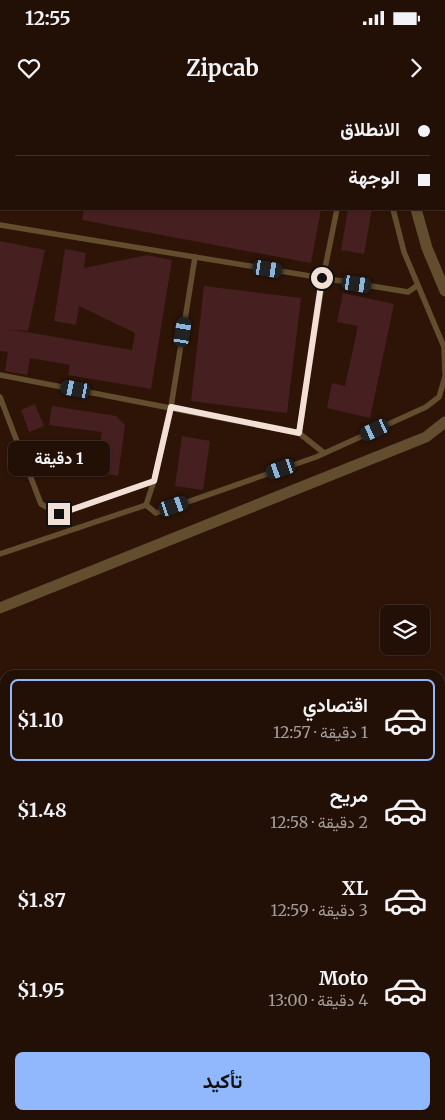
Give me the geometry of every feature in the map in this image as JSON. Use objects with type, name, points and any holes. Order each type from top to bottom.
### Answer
[{"type":"street","points":[[416,210],[427,248],[445,291]]},
{"type":"street","points":[[0,608],[426,437],[445,422]]},
{"type":"lane","points":[[299,433],[322,278],[336,210]]},
{"type":"lane","points":[[146,505],[156,513],[324,453],[426,407],[439,397],[445,375],[444,347],[404,252],[393,210]]},
{"type":"lane","points":[[0,225],[408,292],[418,285]]},
{"type":"lane","points":[[146,505],[154,481],[171,407],[195,257]]},
{"type":"lane","points":[[0,375],[299,433],[324,453]]},
{"type":"lane","points":[[0,396],[41,504],[59,514],[154,481]]},
{"type":"lane","points":[[0,554],[146,505]]},
{"type":"building","points":[[84,210],[321,210],[311,263],[82,220]]},
{"type":"building","points":[[348,210],[372,210],[364,254],[341,250]]},
{"type":"building","points":[[0,241],[45,250],[28,331],[8,329],[132,350],[135,333],[79,306],[76,325],[54,321],[65,249],[86,253],[84,268],[147,255],[172,260],[151,389],[68,375],[70,365],[30,358],[27,375],[5,371],[8,352],[0,351]]},
{"type":"building","points":[[204,286],[301,298],[287,413],[191,401]]},
{"type":"building","points":[[343,293],[394,304],[370,418],[327,408],[332,383],[345,386],[358,326],[337,322]]},
{"type":"building","points":[[35,404],[44,426],[29,432],[21,410]]},
{"type":"building","points":[[52,406],[116,416],[125,425],[118,476],[96,472],[102,432],[49,425]]},
{"type":"building","points":[[182,436],[210,441],[203,490],[175,486]]},
{"type":"building","points":[[60,443],[83,447],[79,471],[55,466]]},
{"type":"route","points":[[59,514],[154,481],[171,407],[299,433],[322,278]]}]
